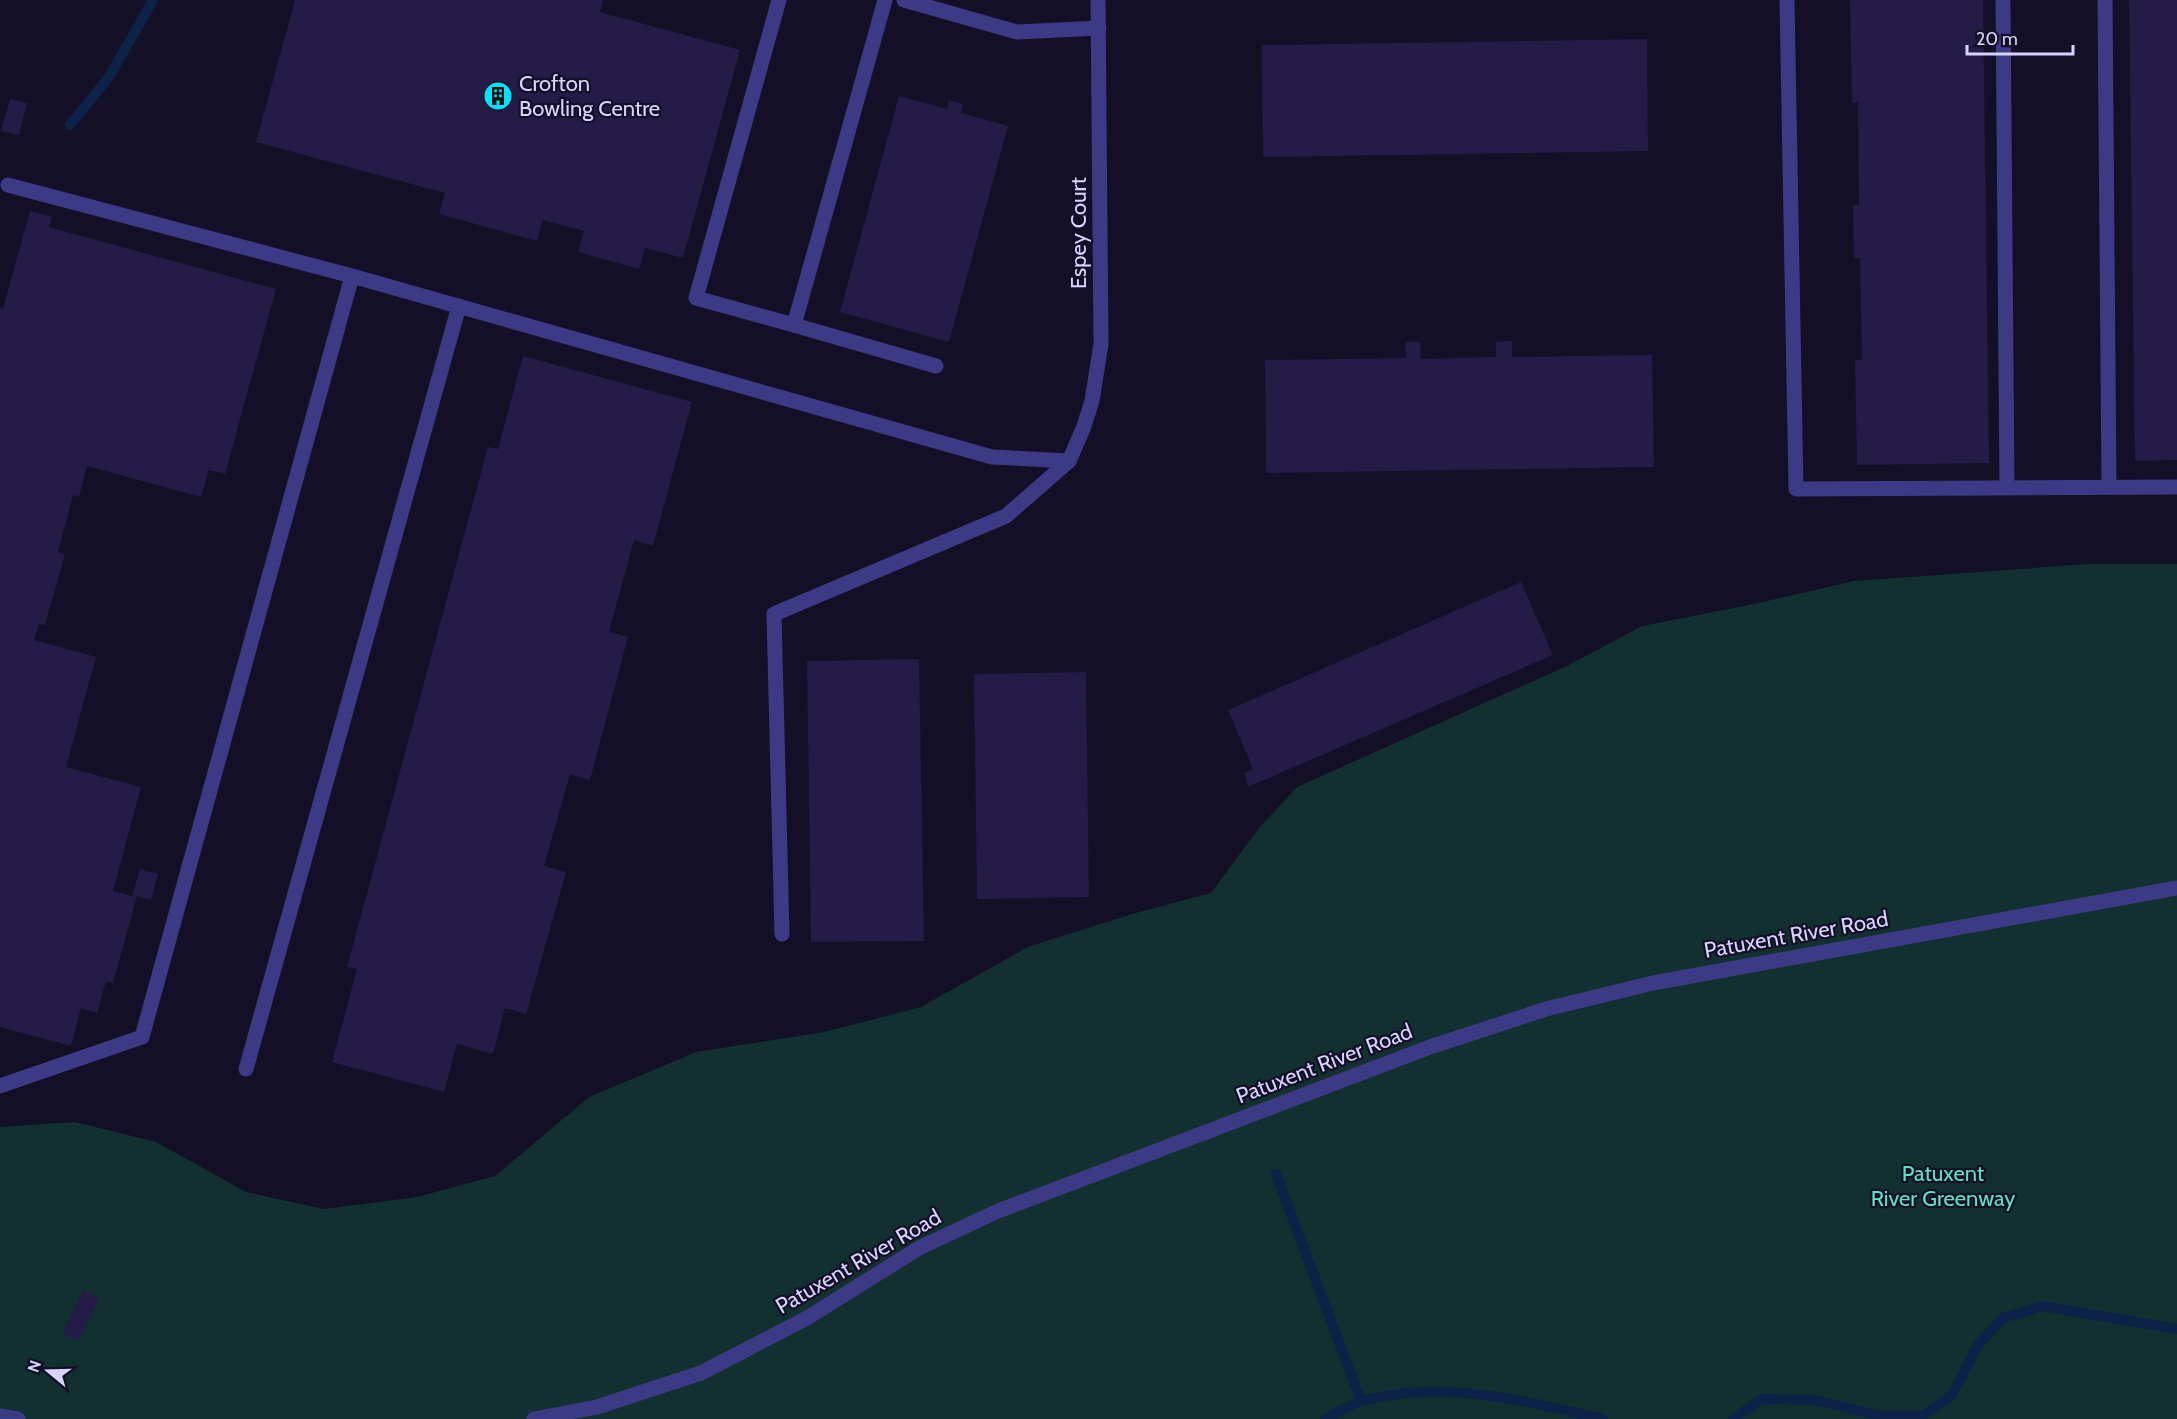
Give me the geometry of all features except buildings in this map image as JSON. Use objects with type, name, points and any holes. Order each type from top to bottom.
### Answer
[{"type":"street","points":[[779,0],[696,298],[936,366]]},
{"type":"street","points":[[794,325],[885,0]]},
{"type":"street","points":[[903,0],[1017,32],[1099,28]]},
{"type":"street","name":"Espey Court","points":[[1069,461],[1092,401],[1101,344],[1098,0]]},
{"type":"street","points":[[1787,0],[1796,489],[2177,487]]},
{"type":"street","points":[[2003,0],[2007,488]]},
{"type":"street","points":[[2105,0],[2109,487]]},
{"type":"street","points":[[8,185],[352,276],[992,457],[1069,461]]},
{"type":"street","points":[[0,1086],[142,1037],[352,276]]},
{"type":"street","points":[[246,1070],[459,306]]},
{"type":"street","points":[[782,934],[774,614],[1006,516],[1069,461]]},
{"type":"street","name":"Patuxent River Road","points":[[534,1419],[597,1407],[701,1373],[807,1318],[919,1248],[998,1211],[1430,1047],[1546,1009],[1686,976],[2177,888]]},
{"type":"street","points":[[0,1416],[18,1419]]},
{"type":"green space","name":"Patuxent River Greenway","points":[[2089,564],[2177,564],[2177,1419],[0,1419],[0,1127],[75,1122],[156,1142],[246,1192],[324,1209],[417,1197],[495,1176],[589,1097],[696,1052],[824,1032],[921,1007],[1028,947],[1132,914],[1211,893],[1259,828],[1297,787],[1569,665],[1642,626],[1854,581]]},
{"type":"waterway","points":[[70,125],[109,77],[153,0]]},
{"type":"waterway","points":[[1276,1174],[1361,1401]]},
{"type":"waterway","points":[[1733,1419],[1762,1399],[1815,1400],[1880,1416],[1924,1415],[1952,1395],[1978,1345],[2003,1318],[2043,1306],[2177,1329]]},
{"type":"waterway","points":[[1325,1419],[1362,1401],[1422,1392],[1483,1395],[1603,1419]]},
{"type":"place","name":"Crofton Bowling Centre","points":[[498,96]]}]
